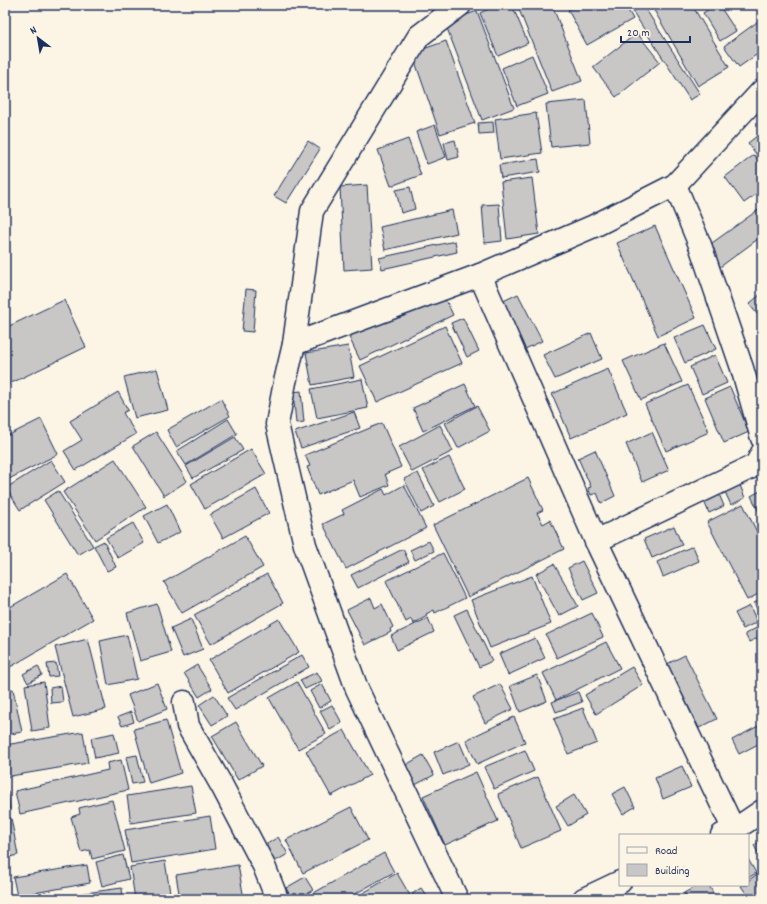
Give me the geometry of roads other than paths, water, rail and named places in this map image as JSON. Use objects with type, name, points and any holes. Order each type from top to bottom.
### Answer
[{"type":"street","points":[[456,899],[357,689],[305,545],[277,424],[294,344],[312,211],[419,36],[460,5]]},
{"type":"street","points":[[294,344],[480,275],[594,226],[675,185],[762,91]]},
{"type":"street","points":[[675,185],[700,245],[742,368],[762,438]]},
{"type":"street","points":[[480,275],[596,541],[728,832],[762,811]]},
{"type":"street","points":[[596,541],[756,465],[762,453]]},
{"type":"street","points":[[184,702],[188,726],[222,786],[264,866],[277,899]]},
{"type":"street","points":[[584,899],[619,882]]}]
